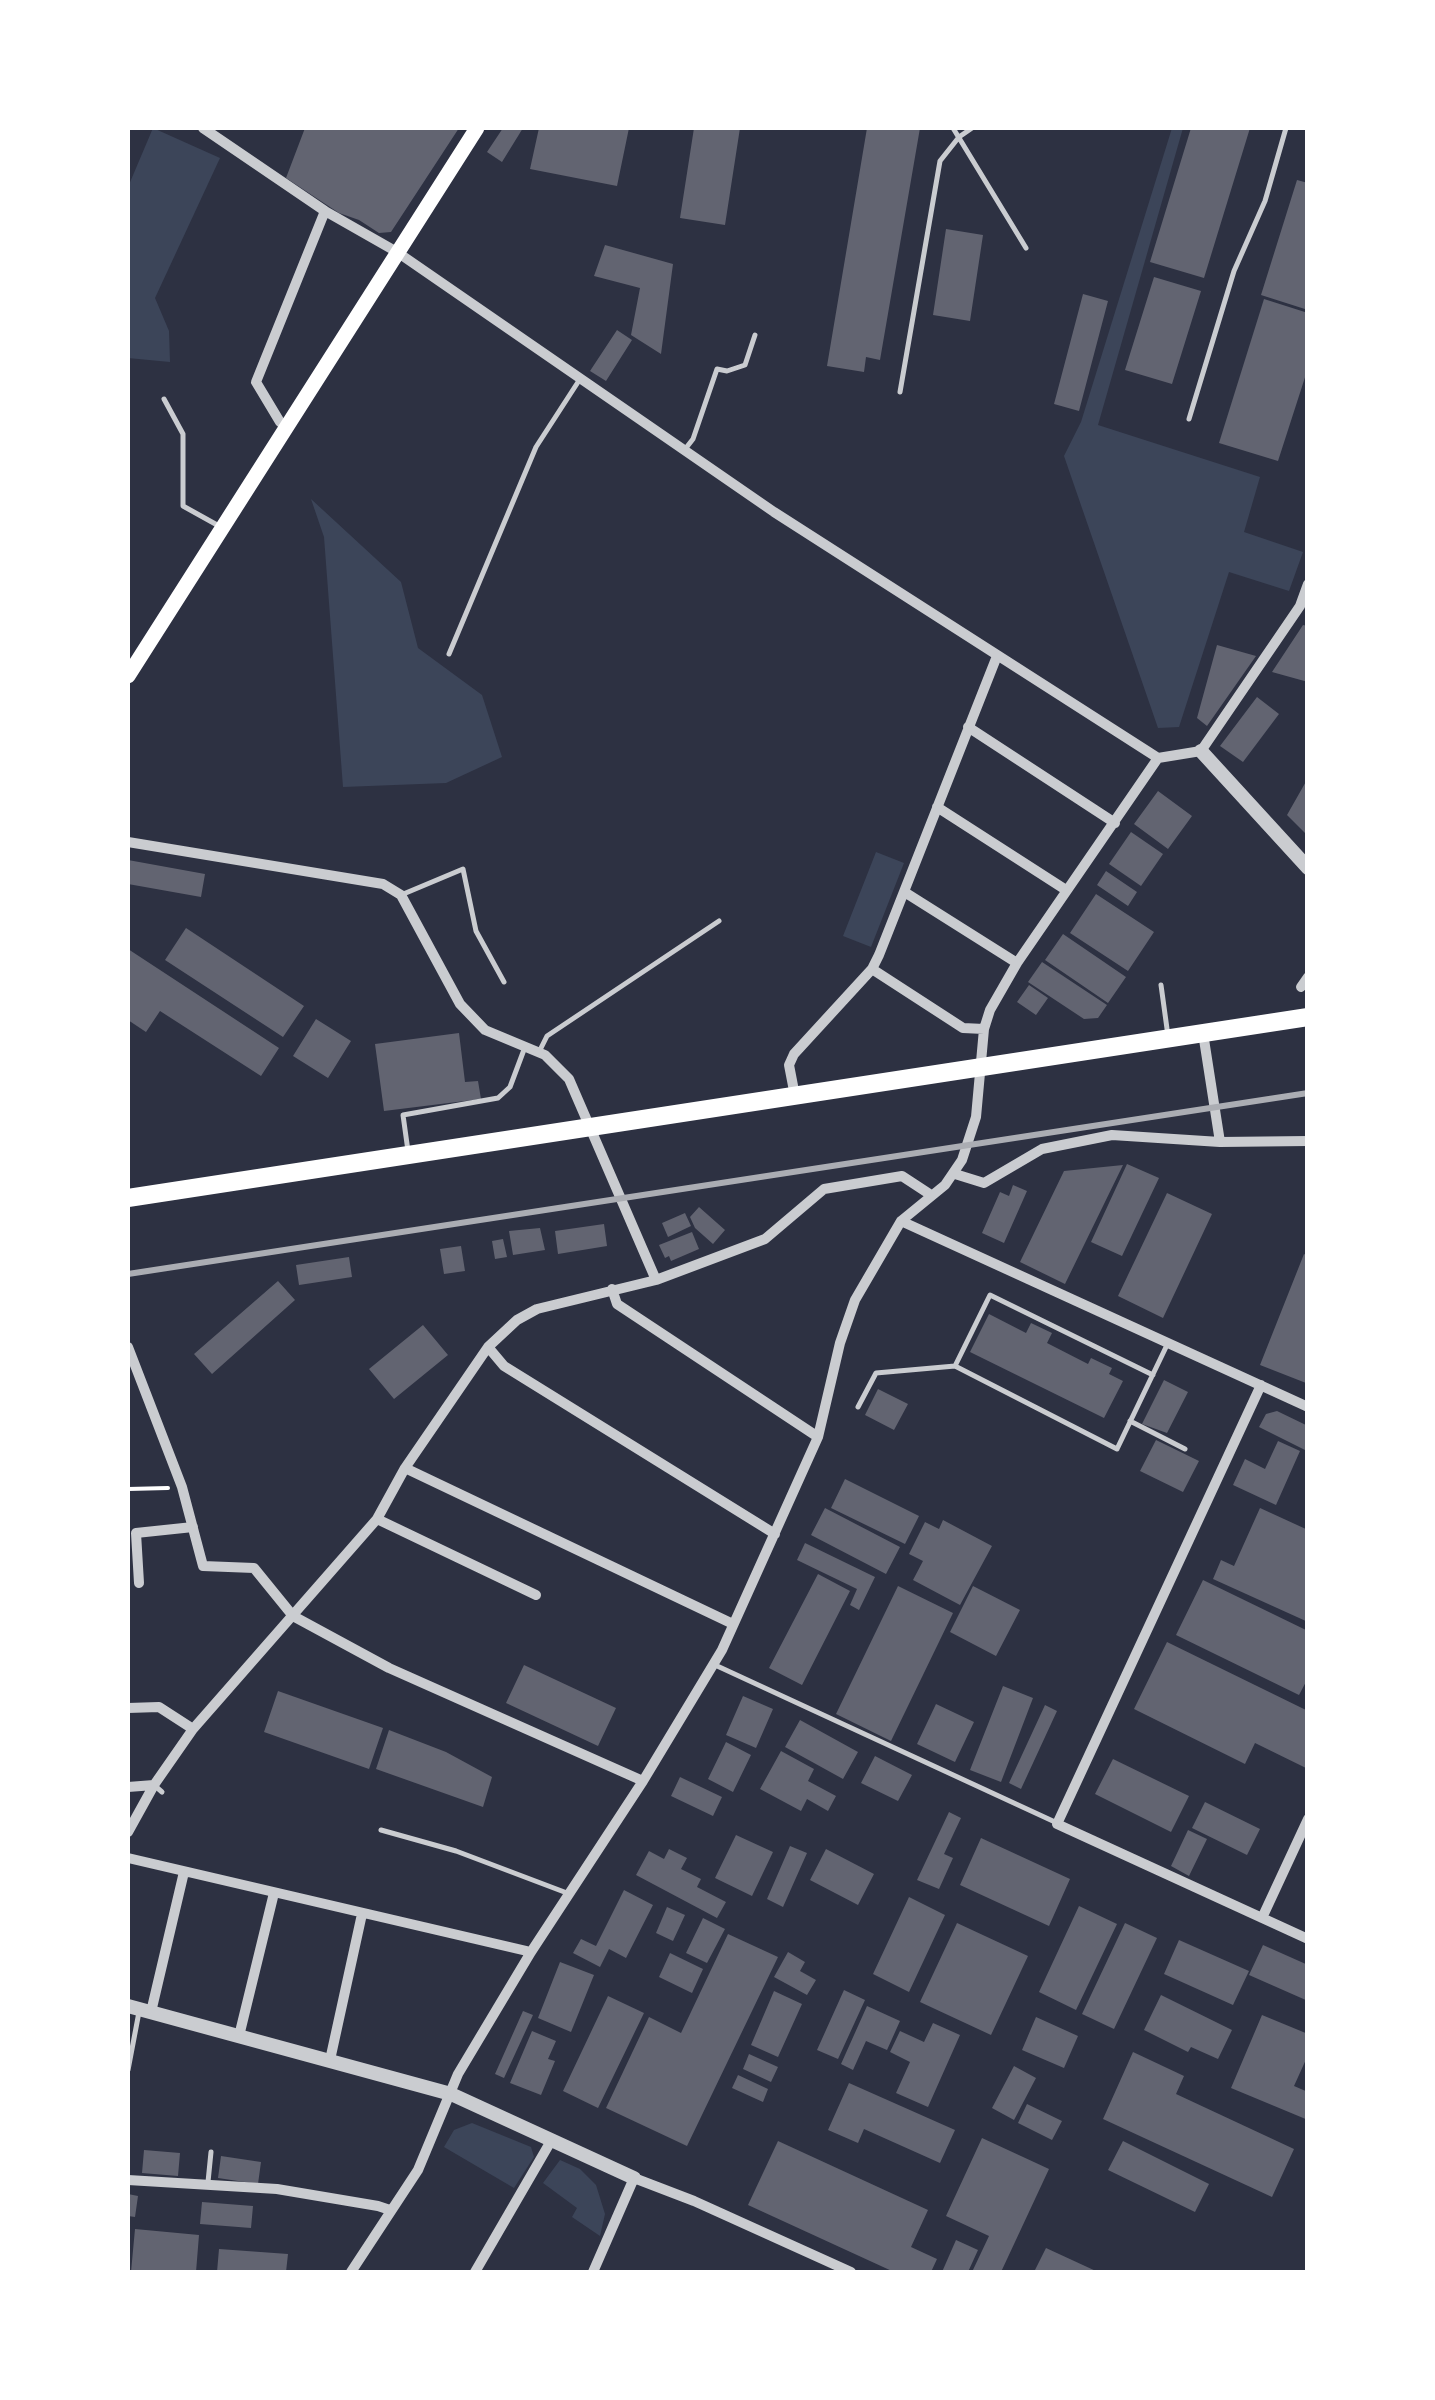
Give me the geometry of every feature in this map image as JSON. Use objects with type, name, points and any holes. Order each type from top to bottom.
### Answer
[{"type":"main road","points":[[128,676],[477,128]]},
{"type":"main road","points":[[128,1198],[1308,1017]]},
{"type":"street","points":[[203,128],[325,210],[398,252],[774,512],[1158,758],[1201,752],[1300,606],[1308,584]]},
{"type":"street","points":[[287,427],[256,382],[325,210]]},
{"type":"street","points":[[795,1096],[789,1065],[794,1054],[872,969],[906,893],[998,656]]},
{"type":"street","points":[[968,727],[1115,823]]},
{"type":"street","points":[[1201,752],[1308,868]]},
{"type":"street","points":[[350,2272],[418,2170],[458,2074],[530,1952],[643,1781],[713,1664],[818,1437],[840,1342],[855,1300],[901,1221],[955,1174],[976,1117],[984,1029],[990,1010],[1017,963],[1158,758]]},
{"type":"street","points":[[938,807],[1066,890]]},
{"type":"street","points":[[128,842],[383,884],[402,895],[460,1004],[485,1030],[539,1053],[569,1079],[656,1280]]},
{"type":"street","points":[[906,893],[1017,963]]},
{"type":"street","points":[[872,969],[964,1028],[984,1029]]},
{"type":"street","points":[[1203,1033],[1220,1142]]},
{"type":"street","points":[[955,1174],[984,1183],[1042,1150],[1112,1135],[1220,1142],[1308,1142]]},
{"type":"street","points":[[128,1832],[193,1730],[377,1519],[405,1468],[488,1346],[517,1320],[537,1309],[656,1280],[765,1239],[824,1190],[902,1176],[931,1195]]},
{"type":"street","points":[[901,1221],[1308,1407]]},
{"type":"street","points":[[612,1289],[617,1304],[818,1437]]},
{"type":"street","points":[[488,1346],[504,1366],[775,1534]]},
{"type":"street","points":[[128,1347],[182,1487],[203,1566],[254,1568],[293,1616],[390,1668],[643,1781]]},
{"type":"street","points":[[1261,1385],[1058,1824],[1308,1939]]},
{"type":"street","points":[[405,1468],[733,1624]]},
{"type":"street","points":[[377,1519],[536,1595]]},
{"type":"street","points":[[140,1583],[136,1533],[193,1527]]},
{"type":"street","points":[[128,1708],[159,1706],[193,1730]]},
{"type":"street","points":[[128,1787],[158,1789]]},
{"type":"street","points":[[1262,1918],[1308,1819]]},
{"type":"street","points":[[128,1858],[530,1952]]},
{"type":"street","points":[[184,1872],[139,2009],[451,2094],[851,2272]]},
{"type":"street","points":[[238,2036],[274,1893]]},
{"type":"street","points":[[330,2060],[362,1914]]},
{"type":"street","points":[[474,2272],[551,2141]]},
{"type":"street","points":[[594,2272],[634,2178]]},
{"type":"street","points":[[128,2180],[318,2195],[390,2210]]},
{"type":"lane","points":[[953,128],[1026,248]]},
{"type":"lane","points":[[900,392],[940,161],[959,137],[972,128]]},
{"type":"lane","points":[[1189,418],[1234,270],[1264,201],[1286,128]]},
{"type":"lane","points":[[686,448],[693,439],[717,369],[727,371],[745,365],[756,335]]},
{"type":"lane","points":[[449,654],[536,447],[581,377]]},
{"type":"lane","points":[[164,399],[183,434],[183,506],[221,528]]},
{"type":"lane","points":[[402,895],[462,870],[476,930],[504,982]]},
{"type":"lane","points":[[539,1053],[547,1036],[718,921]]},
{"type":"lane","points":[[1161,985],[1169,1039]]},
{"type":"lane","points":[[409,1156],[403,1115],[498,1098],[510,1086],[526,1047]]},
{"type":"lane","points":[[954,1366],[990,1294],[1153,1375]]},
{"type":"lane","points":[[962,1329],[971,1334]]},
{"type":"lane","points":[[858,1408],[876,1372],[954,1366],[1117,1449],[1168,1342]]},
{"type":"lane","points":[[1130,1421],[1185,1448]]},
{"type":"lane","points":[[713,1664],[1058,1824]]},
{"type":"lane","points":[[381,1830],[456,1851],[567,1893]]},
{"type":"lane","points":[[128,2070],[139,2009]]},
{"type":"lane","points":[[208,2185],[211,2152]]},
{"type":"path","points":[[128,1489],[182,1487]]},
{"type":"shaded area","points":[[153,128],[220,158],[155,298],[169,331],[170,362],[128,358],[128,187]]},
{"type":"shaded area","points":[[1172,128],[1183,128],[1098,425],[1260,477],[1244,532],[1303,552],[1289,591],[1229,572],[1179,727],[1158,728],[1064,456],[1081,422]]},
{"type":"shaded area","points":[[311,499],[401,582],[418,648],[482,695],[502,757],[446,783],[343,787],[324,537]]},
{"type":"shaded area","points":[[876,852],[904,863],[871,947],[843,936]]},
{"type":"shaded area","points":[[472,2123],[531,2147],[534,2157],[514,2188],[444,2147],[454,2130]]},
{"type":"shaded area","points":[[560,2160],[580,2169],[596,2185],[605,2214],[600,2236],[572,2217],[577,2208],[543,2183]]},
{"type":"building","points":[[305,128],[459,128],[391,232],[379,233],[339,213],[286,178]]},
{"type":"building","points":[[503,128],[523,128],[502,162],[487,152]]},
{"type":"building","points":[[539,128],[629,128],[617,186],[530,169]]},
{"type":"building","points":[[694,128],[740,128],[725,225],[680,218]]},
{"type":"building","points":[[867,128],[920,128],[880,360],[866,357],[864,372],[827,366]]},
{"type":"building","points":[[1191,128],[1250,128],[1204,278],[1150,262]]},
{"type":"building","points":[[1297,180],[1308,183],[1308,310],[1261,295]]},
{"type":"building","points":[[946,229],[983,235],[970,321],[933,315]]},
{"type":"building","points":[[605,245],[673,264],[661,354],[631,335],[640,288],[594,276]]},
{"type":"building","points":[[1154,277],[1201,291],[1172,384],[1125,370]]},
{"type":"building","points":[[1083,294],[1108,301],[1079,411],[1054,404]]},
{"type":"building","points":[[1264,299],[1308,313],[1308,368],[1278,461],[1219,443]]},
{"type":"building","points":[[617,330],[632,340],[606,381],[590,371]]},
{"type":"building","points":[[1303,625],[1308,626],[1308,682],[1272,672]]},
{"type":"building","points":[[1217,645],[1256,656],[1207,726],[1197,718]]},
{"type":"building","points":[[1257,697],[1279,714],[1243,762],[1220,746]]},
{"type":"building","points":[[1308,778],[1308,836],[1287,815]]},
{"type":"building","points":[[1158,791],[1192,816],[1168,849],[1134,824]]},
{"type":"building","points":[[1131,832],[1163,854],[1141,886],[1109,864]]},
{"type":"building","points":[[128,860],[205,874],[201,897],[128,884]]},
{"type":"building","points":[[1106,871],[1137,892],[1128,906],[1097,885]]},
{"type":"building","points":[[1096,894],[1154,932],[1128,971],[1070,933]]},
{"type":"building","points":[[186,928],[304,1006],[283,1037],[165,960]]},
{"type":"building","points":[[1063,934],[1126,977],[1108,1003],[1045,960]]},
{"type":"building","points":[[128,949],[279,1048],[261,1076],[160,1011],[146,1032],[128,1020]]},
{"type":"building","points":[[1042,962],[1107,1005],[1098,1018],[1084,1019],[1028,982]]},
{"type":"building","points":[[1029,985],[1048,998],[1036,1015],[1017,1002]]},
{"type":"building","points":[[316,1019],[351,1041],[328,1078],[293,1056]]},
{"type":"building","points":[[459,1033],[465,1082],[478,1081],[481,1099],[384,1111],[375,1044]]},
{"type":"building","points":[[1127,1164],[1159,1178],[1122,1256],[1091,1242]]},
{"type":"building","points":[[1123,1165],[1065,1284],[1020,1262],[1064,1171]]},
{"type":"building","points":[[1013,1185],[1027,1191],[1004,1243],[982,1233],[1000,1192],[1009,1196]]},
{"type":"building","points":[[1167,1193],[1212,1214],[1163,1318],[1118,1296]]},
{"type":"building","points":[[699,1207],[725,1230],[713,1244],[695,1228],[690,1217]]},
{"type":"building","points":[[685,1213],[691,1226],[668,1237],[662,1223]]},
{"type":"building","points":[[604,1224],[607,1246],[558,1254],[555,1231]]},
{"type":"building","points":[[540,1228],[545,1250],[513,1255],[509,1231]]},
{"type":"building","points":[[692,1232],[699,1249],[671,1261],[669,1256],[665,1258],[659,1245]]},
{"type":"building","points":[[503,1239],[507,1257],[495,1259],[492,1241]]},
{"type":"building","points":[[461,1246],[465,1271],[444,1274],[440,1249]]},
{"type":"building","points":[[1304,1254],[1308,1256],[1306,1383],[1260,1365]]},
{"type":"building","points":[[349,1257],[352,1277],[299,1285],[296,1265]]},
{"type":"building","points":[[278,1281],[295,1300],[212,1374],[194,1354]]},
{"type":"building","points":[[989,1314],[1026,1333],[1031,1323],[1052,1333],[1047,1343],[1088,1364],[1091,1358],[1112,1368],[1109,1374],[1123,1381],[1104,1418],[970,1352]]},
{"type":"building","points":[[423,1325],[448,1355],[394,1399],[369,1369]]},
{"type":"building","points":[[1164,1380],[1188,1392],[1167,1433],[1142,1424]]},
{"type":"building","points":[[878,1389],[908,1404],[894,1430],[865,1415]]},
{"type":"building","points":[[1277,1411],[1308,1426],[1305,1450],[1259,1427],[1266,1414]]},
{"type":"building","points":[[1156,1440],[1199,1461],[1183,1492],[1140,1471]]},
{"type":"building","points":[[1278,1441],[1300,1451],[1276,1505],[1233,1485],[1245,1459],[1265,1469]]},
{"type":"building","points":[[845,1479],[919,1516],[905,1544],[831,1508]]},
{"type":"building","points":[[825,1508],[900,1547],[886,1574],[811,1535]]},
{"type":"building","points":[[1260,1508],[1308,1530],[1308,1622],[1213,1579],[1221,1560],[1234,1566]]},
{"type":"building","points":[[943,1520],[992,1546],[960,1605],[913,1580],[923,1561],[909,1554],[925,1522],[939,1529]]},
{"type":"building","points":[[805,1543],[875,1577],[859,1610],[850,1605],[857,1589],[797,1560]]},
{"type":"building","points":[[818,1574],[850,1591],[802,1685],[769,1668]]},
{"type":"building","points":[[1203,1580],[1308,1631],[1308,1678],[1299,1695],[1176,1635]]},
{"type":"building","points":[[898,1586],[953,1613],[891,1741],[836,1714]]},
{"type":"building","points":[[973,1586],[1020,1610],[996,1656],[950,1632]]},
{"type":"building","points":[[1167,1642],[1308,1711],[1308,1769],[1255,1743],[1245,1764],[1134,1709]]},
{"type":"building","points":[[524,1665],[616,1708],[598,1746],[506,1703]]},
{"type":"building","points":[[1003,1686],[1033,1698],[1001,1782],[970,1770]]},
{"type":"building","points":[[278,1691],[383,1728],[369,1769],[264,1732]]},
{"type":"building","points":[[743,1696],[773,1709],[756,1748],[726,1735]]},
{"type":"building","points":[[936,1704],[974,1722],[955,1762],[917,1744]]},
{"type":"building","points":[[1045,1705],[1057,1711],[1021,1789],[1009,1783]]},
{"type":"building","points":[[800,1720],[858,1752],[843,1779],[785,1747]]},
{"type":"building","points":[[389,1730],[446,1752],[492,1777],[483,1807],[376,1769]]},
{"type":"building","points":[[726,1742],[751,1755],[733,1792],[708,1779]]},
{"type":"building","points":[[781,1751],[814,1769],[808,1781],[836,1796],[828,1811],[807,1799],[801,1811],[760,1789]]},
{"type":"building","points":[[875,1756],[912,1775],[898,1801],[861,1783]]},
{"type":"building","points":[[1113,1759],[1189,1796],[1171,1832],[1095,1794]]},
{"type":"building","points":[[680,1777],[722,1797],[713,1816],[671,1796]]},
{"type":"building","points":[[1205,1802],[1260,1829],[1247,1855],[1192,1828]]},
{"type":"building","points":[[949,1812],[961,1818],[944,1854],[953,1858],[939,1889],[917,1880]]},
{"type":"building","points":[[1188,1830],[1207,1839],[1189,1876],[1171,1866]]},
{"type":"building","points":[[736,1835],[773,1852],[752,1896],[715,1878]]},
{"type":"building","points":[[981,1838],[1070,1879],[1049,1926],[960,1885]]},
{"type":"building","points":[[790,1846],[807,1853],[783,1907],[767,1899]]},
{"type":"building","points":[[669,1849],[687,1858],[681,1869],[701,1879],[697,1887],[726,1902],[717,1918],[636,1875],[649,1851],[664,1859]]},
{"type":"building","points":[[826,1849],[874,1874],[858,1905],[810,1880]]},
{"type":"building","points":[[624,1890],[653,1905],[626,1958],[609,1949],[600,1967],[573,1953],[581,1939],[596,1946]]},
{"type":"building","points":[[909,1897],[945,1915],[909,1992],[873,1974]]},
{"type":"building","points":[[1079,1906],[1117,1924],[1076,2010],[1039,1992]]},
{"type":"building","points":[[667,1907],[685,1915],[673,1941],[656,1933]]},
{"type":"building","points":[[703,1918],[725,1929],[707,1963],[686,1953]]},
{"type":"building","points":[[957,1923],[1028,1956],[991,2035],[920,2002]]},
{"type":"building","points":[[1125,1923],[1157,1938],[1114,2029],[1082,2014]]},
{"type":"building","points":[[728,1934],[778,1957],[687,2146],[606,2108],[649,2017],[681,2033]]},
{"type":"building","points":[[1179,1940],[1249,1971],[1233,2005],[1164,1974]]},
{"type":"building","points":[[1263,1945],[1308,1965],[1308,2001],[1249,1975]]},
{"type":"building","points":[[788,1952],[805,1962],[800,1971],[816,1980],[807,1995],[774,1977]]},
{"type":"building","points":[[670,1953],[703,1969],[692,1993],[659,1977]]},
{"type":"building","points":[[560,1962],[594,1975],[571,2032],[538,2018]]},
{"type":"building","points":[[844,1990],[865,2000],[838,2059],[817,2050]]},
{"type":"building","points":[[774,1991],[802,2004],[778,2057],[751,2045]]},
{"type":"building","points":[[1161,1995],[1232,2030],[1218,2059],[1191,2047],[1188,2052],[1144,2030]]},
{"type":"building","points":[[608,1996],[644,2013],[598,2108],[563,2091]]},
{"type":"building","points":[[867,2006],[900,2021],[887,2050],[866,2041],[853,2070],[841,2064]]},
{"type":"building","points":[[523,2011],[533,2015],[504,2078],[495,2074]]},
{"type":"building","points":[[1262,2015],[1308,2034],[1308,2055],[1294,2086],[1308,2092],[1308,2120],[1231,2088]]},
{"type":"building","points":[[1036,2017],[1078,2036],[1064,2068],[1022,2050]]},
{"type":"building","points":[[933,2023],[960,2035],[928,2107],[896,2093],[910,2062],[890,2052],[900,2031],[924,2042]]},
{"type":"building","points":[[532,2031],[556,2041],[548,2059],[555,2061],[541,2095],[510,2083]]},
{"type":"building","points":[[1133,2052],[1184,2076],[1176,2094],[1294,2149],[1272,2197],[1103,2119]]},
{"type":"building","points":[[749,2054],[778,2067],[771,2082],[743,2069]]},
{"type":"building","points":[[1014,2066],[1036,2078],[1014,2120],[992,2108]]},
{"type":"building","points":[[738,2075],[768,2089],[763,2102],[732,2088]]},
{"type":"building","points":[[849,2083],[955,2130],[940,2163],[864,2129],[858,2143],[828,2130]]},
{"type":"building","points":[[1027,2104],[1062,2121],[1052,2140],[1018,2123]]},
{"type":"building","points":[[982,2138],[1049,2169],[1001,2272],[972,2272],[989,2236],[946,2216]]},
{"type":"building","points":[[778,2141],[928,2210],[911,2247],[937,2259],[931,2272],[894,2272],[748,2205]]},
{"type":"building","points":[[1123,2141],[1209,2184],[1195,2212],[1108,2170]]},
{"type":"building","points":[[144,2150],[180,2153],[178,2176],[142,2173]]},
{"type":"building","points":[[221,2156],[261,2162],[258,2184],[218,2178]]},
{"type":"building","points":[[128,2194],[138,2196],[135,2217],[128,2216]]},
{"type":"building","points":[[202,2202],[253,2206],[251,2228],[200,2224]]},
{"type":"building","points":[[135,2229],[199,2235],[196,2272],[131,2272]]},
{"type":"building","points":[[956,2240],[978,2250],[968,2272],[942,2272]]},
{"type":"building","points":[[1046,2248],[1098,2272],[1034,2272]]},
{"type":"building","points":[[219,2249],[288,2254],[286,2272],[217,2272]]},
{"type":"railway","points":[[128,1274],[1308,1093]]}]
